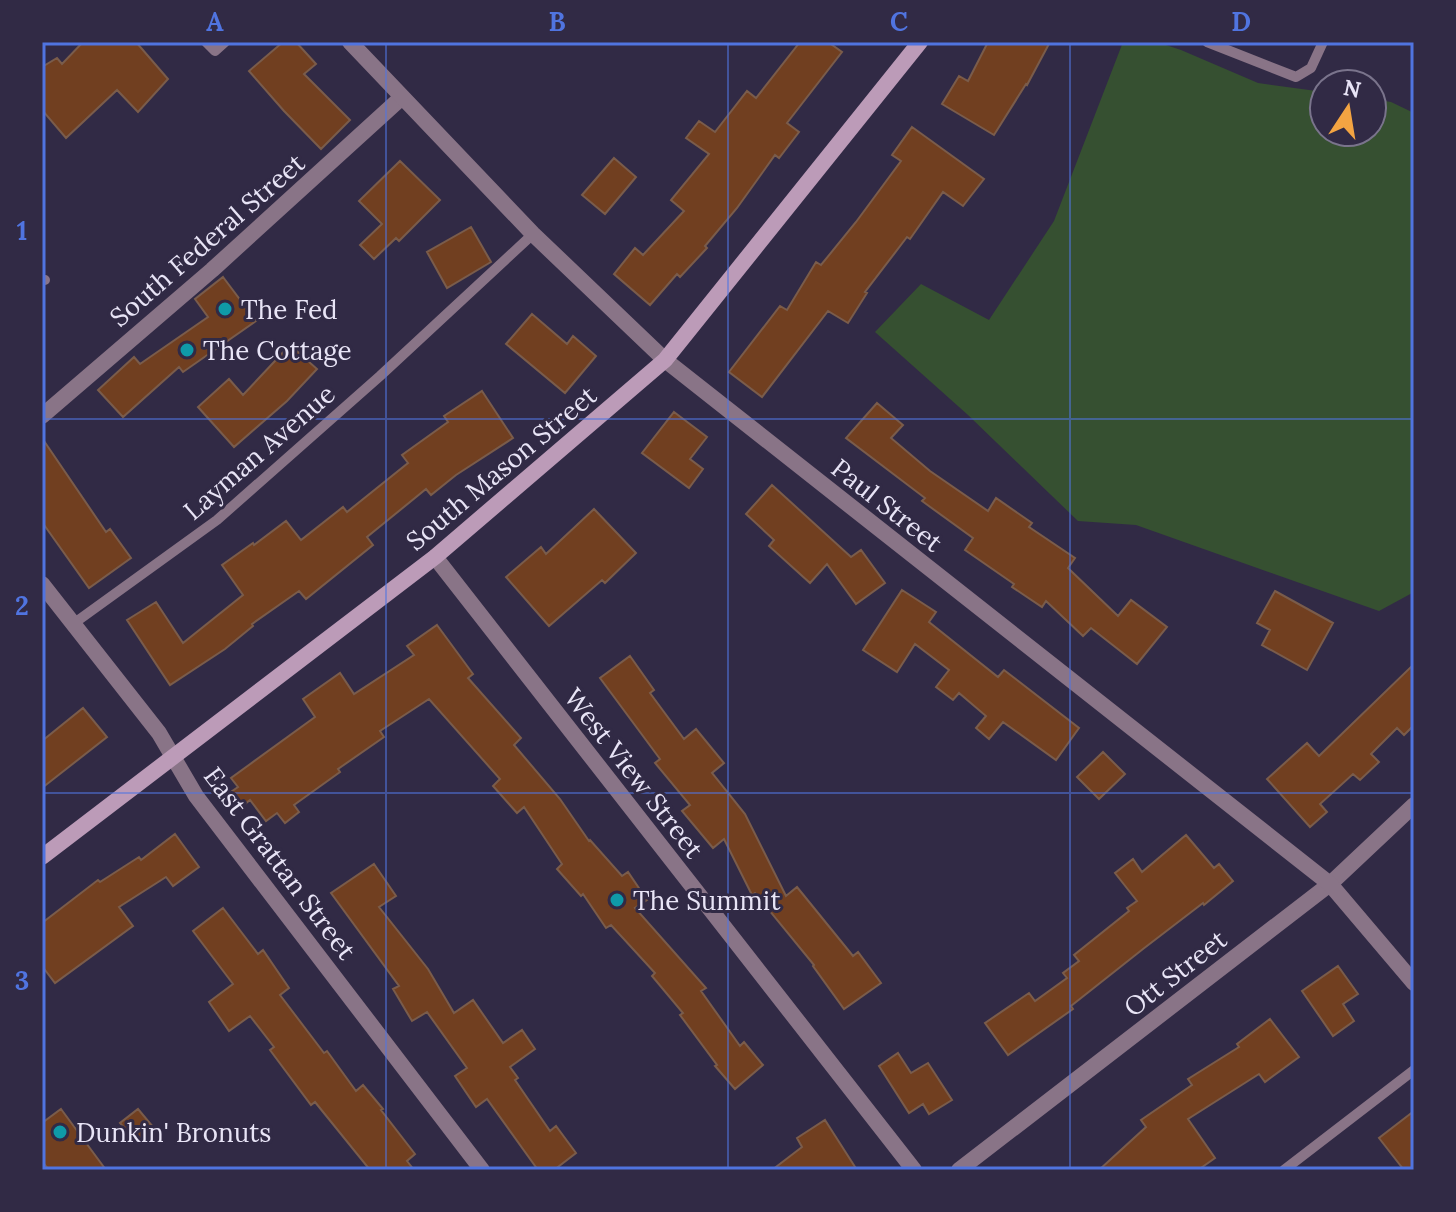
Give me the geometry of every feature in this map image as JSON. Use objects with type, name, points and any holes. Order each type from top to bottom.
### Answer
[{"type":"main road","name":"South Mason Street","points":[[42,857],[435,557],[665,360],[920,42]]},
{"type":"street","name":"Paul Street","points":[[350,42],[533,234],[665,360],[1330,884],[1414,983]]},
{"type":"street","name":"South Federal Street","points":[[42,416],[212,270],[401,98]]},
{"type":"street","name":"West View Street","points":[[435,557],[914,1170]]},
{"type":"street","name":"East Grattan Street","points":[[42,584],[159,733],[196,796],[482,1170]]},
{"type":"street","name":"Ott Street","points":[[959,1170],[1330,884],[1414,805]]},
{"type":"lane","points":[[206,42],[215,51],[225,42]]},
{"type":"lane","points":[[1207,42],[1296,77],[1311,68],[1323,42]]},
{"type":"lane","name":"Layman Avenue","points":[[73,624],[229,510],[533,234]]},
{"type":"lane","points":[[1284,1170],[1414,1070]]},
{"type":"green space","points":[[1123,42],[1157,42],[1258,83],[1308,90],[1308,148],[1388,148],[1388,102],[1414,113],[1414,592],[1379,611],[1136,525],[1078,521],[968,415],[875,332],[921,284],[989,320],[1054,221]]},
{"type":"building","points":[[83,42],[136,42],[168,79],[138,112],[117,90],[66,138],[42,110],[42,67],[57,58],[62,64]]},
{"type":"building","points":[[283,42],[296,42],[316,64],[304,74],[350,120],[321,149],[249,71]]},
{"type":"building","points":[[800,42],[828,42],[842,52],[787,123],[799,132],[779,158],[775,155],[705,246],[707,248],[680,277],[677,274],[650,305],[614,274],[635,248],[643,255],[684,211],[671,200],[709,154],[686,138],[699,121],[715,132],[747,91],[756,98]]},
{"type":"building","points":[[988,42],[1050,42],[1027,85],[994,135],[942,104],[959,76],[968,81]]},
{"type":"building","points":[[912,127],[984,179],[963,206],[943,192],[910,239],[907,237],[865,292],[848,323],[828,311],[762,397],[729,372],[780,306],[787,310],[816,262],[821,265],[856,222],[901,161],[892,155]]},
{"type":"building","points":[[614,158],[636,177],[605,214],[582,195]]},
{"type":"building","points":[[400,161],[440,200],[399,241],[396,238],[374,259],[360,245],[382,224],[359,201]]},
{"type":"building","points":[[471,227],[491,262],[447,288],[427,252]]},
{"type":"building","points":[[223,277],[256,321],[183,372],[179,367],[123,417],[98,390],[134,357],[140,364],[208,317],[195,299]]},
{"type":"building","points":[[532,314],[567,344],[573,336],[596,356],[565,393],[506,344]]},
{"type":"building","points":[[290,345],[317,369],[287,401],[234,447],[198,407],[229,379],[243,395]]},
{"type":"building","points":[[482,391],[513,438],[431,495],[426,489],[367,537],[373,545],[306,599],[299,591],[252,624],[225,649],[170,685],[127,620],[156,602],[183,643],[243,595],[222,565],[286,521],[301,540],[343,507],[347,512],[408,463],[402,455],[448,422],[444,416]]},
{"type":"building","points":[[877,403],[903,425],[891,438],[930,471],[988,511],[996,498],[1032,523],[1029,527],[1075,558],[1068,568],[1118,616],[1131,600],[1167,627],[1137,664],[1091,628],[1083,636],[1046,601],[1042,607],[1012,587],[1014,584],[965,550],[973,538],[922,501],[925,498],[846,438]]},
{"type":"building","points":[[674,412],[707,437],[690,459],[703,469],[689,488],[642,453]]},
{"type":"building","points":[[42,438],[106,532],[110,529],[131,558],[89,588],[42,522]]},
{"type":"building","points":[[772,485],[851,557],[861,550],[885,583],[856,604],[827,564],[810,583],[769,546],[774,540],[746,514]]},
{"type":"building","points":[[594,509],[636,553],[605,583],[602,580],[549,626],[506,577],[541,547],[546,554]]},
{"type":"building","points":[[902,590],[936,612],[929,622],[998,677],[1004,670],[1079,728],[1056,760],[1003,722],[989,739],[976,728],[986,716],[959,693],[953,700],[936,687],[949,670],[915,644],[897,672],[863,650]]},
{"type":"building","points":[[1275,591],[1333,623],[1307,670],[1262,645],[1270,630],[1257,623]]},
{"type":"building","points":[[437,625],[473,674],[468,678],[521,738],[514,745],[560,799],[589,841],[622,876],[628,872],[647,900],[635,908],[706,988],[701,991],[740,1046],[744,1042],[763,1065],[735,1089],[680,1015],[683,1013],[652,976],[655,973],[611,925],[606,928],[583,894],[581,896],[557,869],[562,864],[524,807],[517,813],[493,786],[500,779],[429,699],[380,731],[384,737],[294,805],[299,812],[285,823],[277,813],[266,821],[250,800],[240,808],[228,794],[238,787],[231,778],[315,717],[303,699],[340,673],[354,694],[414,655],[407,646]]},
{"type":"building","points":[[630,656],[654,690],[650,693],[684,739],[696,729],[724,763],[712,773],[745,814],[786,896],[797,887],[853,956],[858,952],[881,983],[844,1009],[814,965],[755,893],[752,895],[724,839],[713,848],[682,811],[690,805],[655,763],[660,759],[600,678]]},
{"type":"building","points":[[1414,664],[1414,725],[1404,735],[1397,728],[1371,754],[1379,762],[1360,780],[1353,774],[1320,804],[1327,812],[1310,827],[1267,779],[1307,743],[1319,756]]},
{"type":"building","points":[[83,708],[107,737],[42,788],[42,741]]},
{"type":"building","points":[[1103,752],[1125,774],[1099,799],[1077,777]]},
{"type":"building","points":[[175,834],[199,867],[173,886],[166,877],[119,907],[133,926],[55,983],[42,966],[42,923],[98,880],[100,882],[139,857],[141,860]]},
{"type":"building","points":[[1186,835],[1214,868],[1219,864],[1233,881],[1071,1006],[1073,1009],[1008,1055],[985,1023],[1029,993],[1035,1001],[1067,978],[1063,973],[1079,961],[1074,955],[1137,901],[1115,873],[1133,859],[1142,872]]},
{"type":"building","points":[[374,864],[396,896],[379,907],[428,969],[454,1013],[473,1000],[503,1043],[522,1030],[535,1049],[510,1067],[518,1078],[515,1080],[550,1131],[556,1126],[576,1153],[554,1170],[538,1170],[487,1099],[476,1107],[455,1076],[467,1068],[427,1012],[412,1021],[393,989],[399,986],[331,893]]},
{"type":"building","points":[[223,908],[258,954],[263,950],[289,988],[280,995],[324,1053],[327,1051],[356,1091],[363,1085],[383,1109],[415,1154],[407,1161],[414,1170],[370,1170],[315,1102],[311,1105],[270,1050],[274,1047],[250,1016],[229,1031],[209,1002],[233,984],[193,931]]},
{"type":"building","points":[[1338,966],[1358,994],[1343,1004],[1354,1021],[1333,1036],[1302,991]]},
{"type":"building","points":[[1270,1019],[1299,1057],[1265,1082],[1259,1074],[1188,1119],[1215,1158],[1198,1170],[1099,1170],[1146,1127],[1141,1120],[1192,1085],[1188,1079],[1239,1047],[1237,1044]]},
{"type":"building","points":[[898,1053],[911,1073],[928,1063],[952,1100],[929,1114],[923,1104],[909,1113],[879,1066]]},
{"type":"building","name":"Dunkin' Bronuts","points":[[61,1109],[106,1170],[49,1170],[42,1161],[42,1123]]},
{"type":"building","points":[[138,1109],[154,1128],[136,1142],[120,1123]]},
{"type":"building","points":[[1414,1111],[1414,1170],[1404,1170],[1379,1138]]},
{"type":"building","points":[[825,1120],[857,1170],[772,1170],[802,1147],[797,1138]]},
{"type":"place","name":"The Fed","points":[[225,309]]},
{"type":"place","name":"The Cottage","points":[[187,350]]},
{"type":"place","name":"The Summit","points":[[617,900]]},
{"type":"place","name":"Dunkin' Bronuts","points":[[60,1132]]}]
